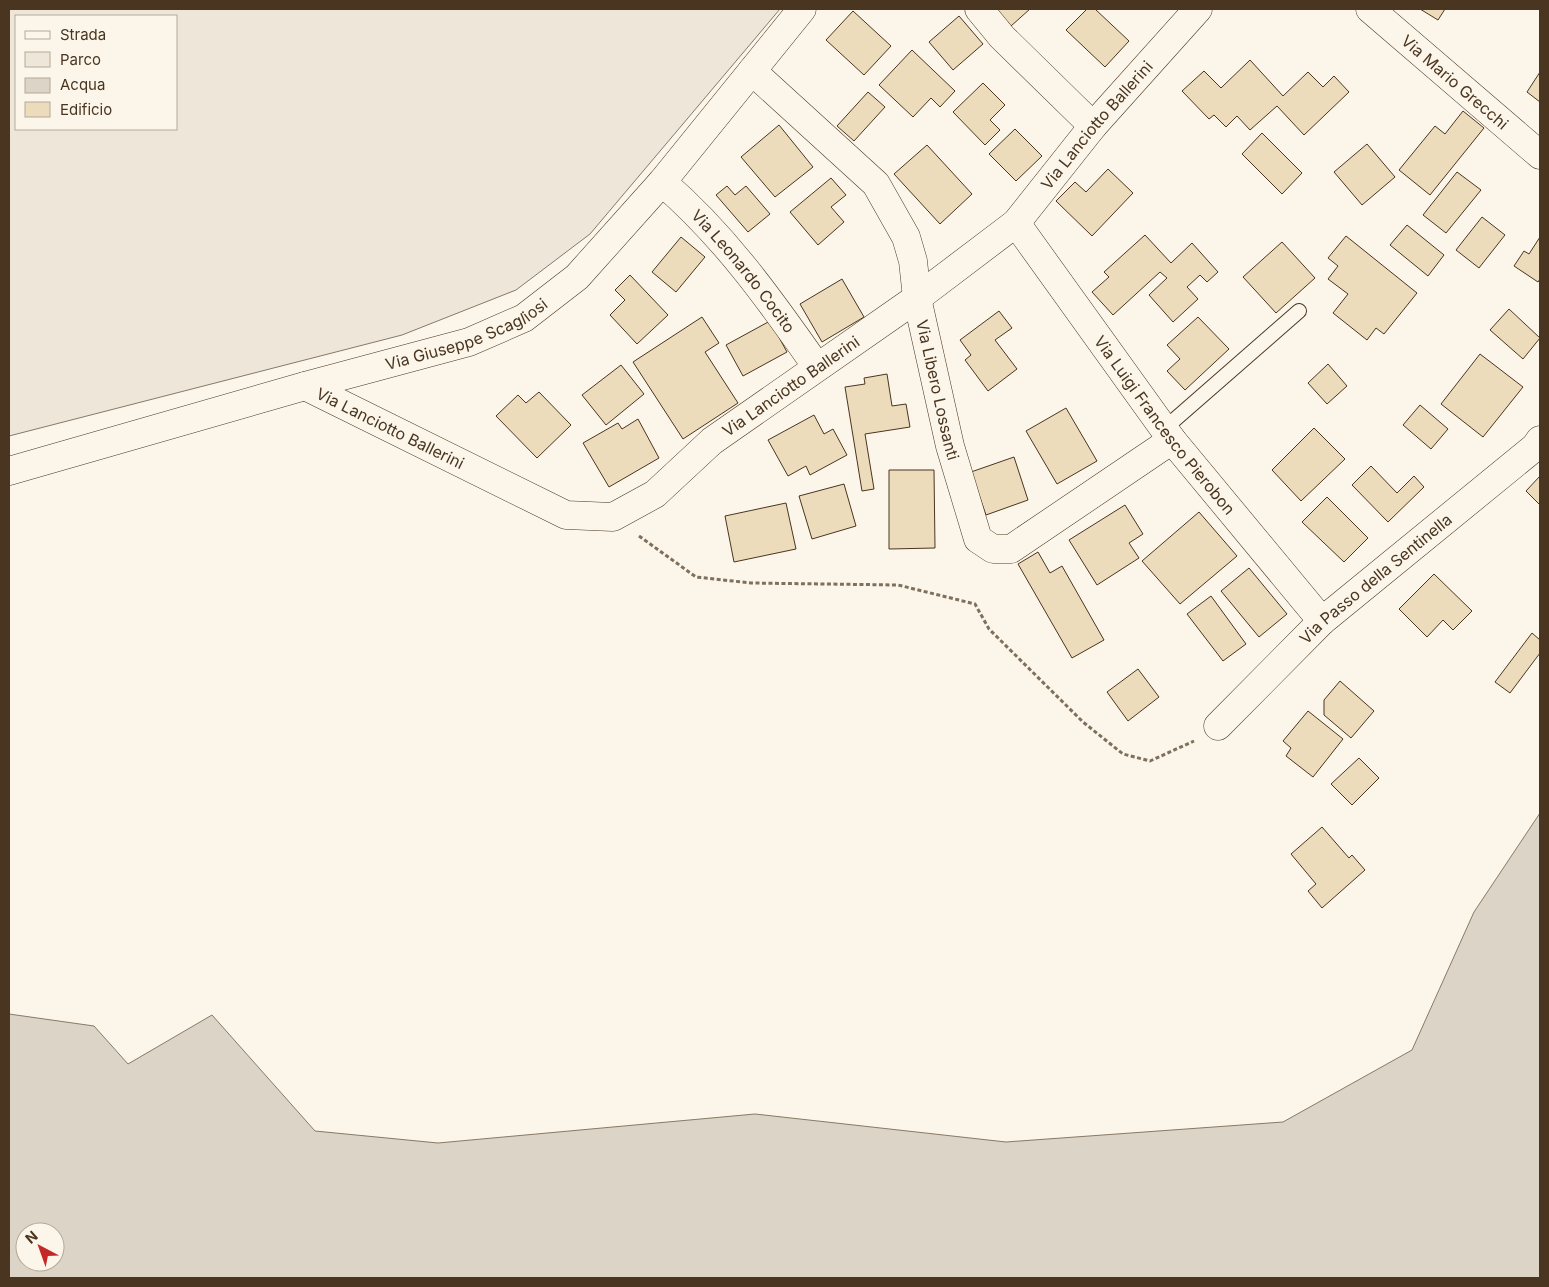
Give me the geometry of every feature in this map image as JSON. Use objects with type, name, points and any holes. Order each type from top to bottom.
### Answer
[{"type":"street","name":"Via Giuseppe Scagliosi","points":[[9,471],[305,386],[469,342],[524,318],[577,277],[662,182],[802,9]]},
{"type":"street","points":[[979,9],[1002,36],[1093,126]]},
{"type":"street","name":"Via Lanciotto Ballerini","points":[[305,386],[566,514],[614,517],[655,494],[712,441],[917,298],[1016,222],[1093,126],[1198,9]]},
{"type":"street","name":"Via Mario Grecchi","points":[[1370,9],[1540,155]]},
{"type":"street","name":"Via Libero Lossanti","points":[[752,71],[876,184],[906,237],[913,261],[917,298],[956,465],[978,538],[993,549],[1012,549],[1168,435]]},
{"type":"street","name":"Via Leonardo Cocito","points":[[662,182],[690,206],[758,283],[817,367]]},
{"type":"street","name":"Via Luigi Francesco Pierobon","points":[[1016,222],[1168,435],[1322,620]]},
{"type":"street","name":"Via Passo della Sentinella","points":[[1218,726],[1322,620],[1535,448],[1540,440]]},
{"type":"lane","points":[[1168,435],[1299,311]]},
{"type":"path","points":[[614,517],[696,577],[751,583],[898,585],[975,604],[989,629],[1083,722],[1123,754],[1150,761],[1184,747],[1218,726]]},
{"type":"green space","points":[[9,9],[780,9],[590,234],[516,290],[402,335],[9,436]]},
{"type":"water","points":[[1540,813],[1540,1278],[9,1278],[9,1014],[94,1026],[128,1064],[212,1015],[315,1131],[438,1143],[755,1114],[1006,1142],[1283,1122],[1412,1050],[1474,912]]},
{"type":"building","points":[[995,9],[1030,9],[1011,26]]},
{"type":"building","points":[[1087,9],[1095,9],[1129,41],[1105,67],[1066,30]]},
{"type":"building","points":[[1420,9],[1445,9],[1438,20]]},
{"type":"building","points":[[853,11],[891,46],[864,75],[826,40]]},
{"type":"building","points":[[959,16],[983,44],[953,70],[929,42]]},
{"type":"building","points":[[912,50],[955,91],[940,107],[931,98],[913,117],[879,85]]},
{"type":"building","points":[[1250,60],[1283,96],[1308,72],[1323,87],[1334,76],[1349,92],[1304,135],[1277,106],[1250,130],[1237,116],[1226,127],[1214,115],[1209,119],[1182,91],[1204,71],[1221,88]]},
{"type":"building","points":[[1540,72],[1540,102],[1527,92]]},
{"type":"building","points":[[983,83],[1005,105],[990,120],[1000,130],[985,145],[953,112]]},
{"type":"building","points":[[868,92],[885,107],[854,141],[837,126]]},
{"type":"building","points":[[1463,111],[1484,128],[1430,195],[1399,170],[1435,126],[1445,134]]},
{"type":"building","points":[[779,125],[813,167],[775,197],[741,157]]},
{"type":"building","points":[[1015,129],[1042,156],[1016,181],[989,154]]},
{"type":"building","points":[[1262,133],[1302,173],[1282,194],[1242,154]]},
{"type":"building","points":[[1367,144],[1395,177],[1362,205],[1334,172]]},
{"type":"building","points":[[927,145],[972,194],[940,224],[894,174]]},
{"type":"building","points":[[1108,169],[1133,193],[1092,236],[1056,201],[1075,182],[1086,192]]},
{"type":"building","points":[[1457,172],[1481,190],[1446,233],[1423,215]]},
{"type":"building","points":[[831,178],[846,195],[831,207],[844,222],[818,245],[790,212]]},
{"type":"building","points":[[727,186],[735,195],[746,186],[770,214],[748,232],[716,195]]},
{"type":"building","points":[[1482,217],[1505,235],[1479,268],[1456,250]]},
{"type":"building","points":[[1407,225],[1444,255],[1428,276],[1390,245]]},
{"type":"building","points":[[1145,235],[1171,263],[1192,243],[1218,272],[1207,282],[1200,275],[1187,287],[1198,299],[1173,322],[1149,295],[1167,278],[1160,272],[1113,315],[1092,292],[1109,277],[1104,272]]},
{"type":"building","points":[[1346,236],[1417,293],[1384,334],[1376,328],[1367,340],[1333,313],[1348,294],[1328,279],[1338,266],[1328,258]]},
{"type":"building","points":[[681,237],[705,257],[676,292],[652,272]]},
{"type":"building","points":[[1540,237],[1540,279],[1538,282],[1514,266],[1524,251],[1529,254]]},
{"type":"building","points":[[1282,242],[1315,278],[1276,313],[1243,277]]},
{"type":"building","points":[[630,275],[668,315],[637,344],[610,315],[625,300],[615,290]]},
{"type":"building","points":[[842,279],[864,317],[822,342],[800,304]]},
{"type":"building","points":[[1509,309],[1540,338],[1523,359],[1490,330]]},
{"type":"building","points":[[999,311],[1012,328],[995,340],[1017,369],[988,391],[965,360],[971,355],[960,340]]},
{"type":"building","points":[[702,317],[719,343],[705,352],[738,403],[683,439],[633,362]]},
{"type":"building","points":[[1198,317],[1229,349],[1185,390],[1167,371],[1180,359],[1167,345]]},
{"type":"building","points":[[770,321],[787,352],[743,376],[726,345]]},
{"type":"building","points":[[1480,354],[1523,387],[1483,437],[1441,404]]},
{"type":"building","points":[[1328,364],[1347,386],[1327,404],[1308,383]]},
{"type":"building","points":[[621,365],[644,394],[606,425],[582,395]]},
{"type":"building","points":[[887,374],[892,406],[906,404],[910,427],[865,434],[874,489],[862,491],[845,387],[865,384],[864,378]]},
{"type":"building","points":[[539,392],[571,425],[537,458],[496,416],[518,395],[526,403]]},
{"type":"building","points":[[1420,405],[1448,429],[1431,449],[1403,425]]},
{"type":"building","points":[[1066,408],[1097,461],[1057,484],[1026,431]]},
{"type":"building","points":[[814,415],[824,434],[833,429],[847,455],[810,475],[806,466],[788,476],[768,440]]},
{"type":"building","points":[[638,419],[659,458],[609,487],[583,443],[618,423],[622,429]]},
{"type":"building","points":[[1314,428],[1345,459],[1301,501],[1272,470]]},
{"type":"building","points":[[1014,457],[1028,500],[986,515],[971,472]]},
{"type":"building","points":[[1371,466],[1397,493],[1414,476],[1424,487],[1388,522],[1352,485]]},
{"type":"building","points":[[889,470],[934,470],[935,548],[889,549]]},
{"type":"building","points":[[1540,476],[1540,505],[1526,491]]},
{"type":"building","points":[[844,484],[856,526],[812,539],[799,496]]},
{"type":"building","points":[[1327,497],[1368,538],[1344,562],[1302,522]]},
{"type":"building","points":[[786,503],[796,549],[734,562],[725,516]]},
{"type":"building","points":[[1125,505],[1143,534],[1129,543],[1139,558],[1097,585],[1069,540]]},
{"type":"building","points":[[1199,512],[1237,556],[1180,604],[1142,561]]},
{"type":"building","points":[[1038,552],[1050,573],[1062,566],[1104,640],[1072,658],[1018,564]]},
{"type":"building","points":[[1249,568],[1287,614],[1259,637],[1221,591]]},
{"type":"building","points":[[1434,574],[1472,611],[1453,630],[1443,620],[1427,637],[1399,609]]},
{"type":"building","points":[[1211,596],[1246,644],[1223,661],[1187,614]]},
{"type":"building","points":[[1532,633],[1540,640],[1540,653],[1510,693],[1495,682]]},
{"type":"building","points":[[1138,669],[1159,697],[1128,721],[1107,692]]},
{"type":"building","points":[[1340,681],[1374,711],[1351,738],[1324,715],[1324,700]]},
{"type":"building","points":[[1308,711],[1343,739],[1313,777],[1286,756],[1291,748],[1283,741]]},
{"type":"building","points":[[1359,758],[1379,778],[1352,805],[1331,784]]},
{"type":"building","points":[[1322,827],[1349,858],[1352,855],[1365,870],[1322,908],[1308,891],[1316,884],[1291,854]]}]
